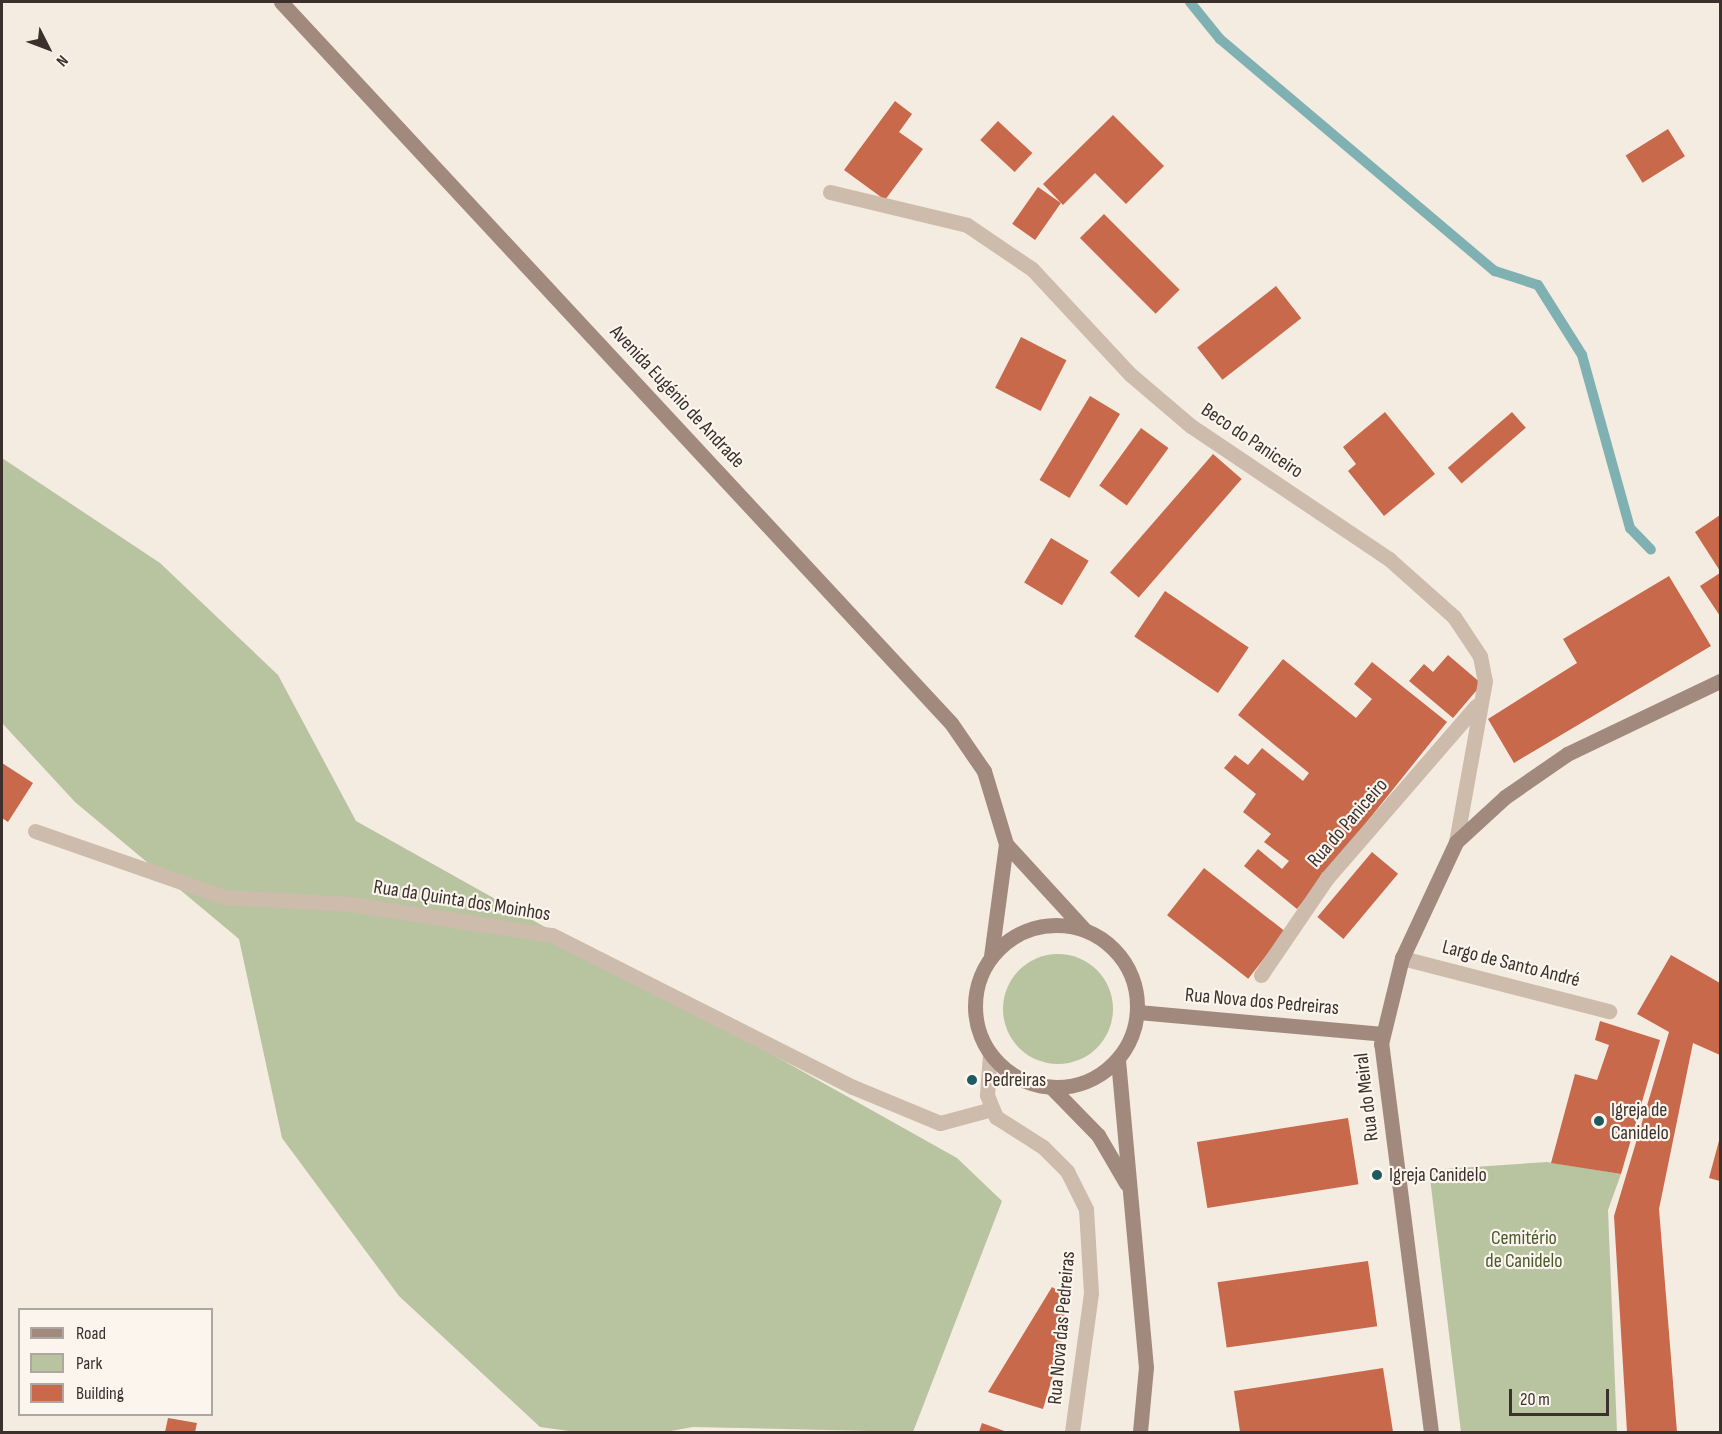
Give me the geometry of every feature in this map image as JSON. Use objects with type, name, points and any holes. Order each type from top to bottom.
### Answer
[{"type":"main road","name":"Avenida Eugénio de Andrade","points":[[281,2],[951,723],[984,771],[1006,844],[991,957],[974,1005],[990,1054],[1007,1072],[1052,1088],[1098,1135],[1130,1191]]},
{"type":"main road","points":[[1456,842],[1505,797],[1567,754],[1720,681]]},
{"type":"main road","name":"Rua do Meiral","points":[[1431,1432],[1383,1034],[1402,958],[1456,842]]},
{"type":"main road","name":"Avenida Eugénio de Andrade","points":[[1006,844],[1084,929]]},
{"type":"main road","name":"Avenida Eugénio de Andrade","points":[[991,957],[1010,939],[1033,927],[1059,924],[1084,929],[1109,942],[1127,964],[1137,990],[1138,1012],[1131,1041],[1118,1060],[1099,1076],[1052,1088]]},
{"type":"main road","name":"Rua Nova dos Pedreiras","points":[[1138,1012],[1383,1034]]},
{"type":"main road","name":"Avenida Eugénio de Andrade","points":[[1118,1060],[1146,1367],[1140,1432]]},
{"type":"street","name":"Beco do Paniceiro","points":[[830,192],[967,225],[1032,269],[1131,375],[1191,426],[1389,558],[1454,617],[1480,656],[1485,681],[1476,706],[1456,842]]},
{"type":"street","name":"Rua do Paniceiro","points":[[1261,975],[1327,878],[1476,706]]},
{"type":"street","name":"Rua da Quinta dos Moinhos","points":[[35,831],[225,897],[351,904],[552,935],[853,1087],[940,1123],[993,1109]]},
{"type":"street","name":"Largo de Santo André","points":[[1402,958],[1610,1011]]},
{"type":"street","points":[[990,1054],[987,1095],[993,1109]]},
{"type":"street","name":"Rua Nova das Pedreiras","points":[[993,1109],[1067,1171],[1086,1209],[1091,1293],[1072,1432]]},
{"type":"green space","points":[[2,458],[160,563],[278,675],[356,821],[957,1158],[1002,1201],[913,1432],[693,1427],[665,1432],[576,1432],[540,1427],[399,1296],[282,1138],[239,939],[75,802],[2,723]]},
{"type":"green space","points":[[1058,954],[1079,958],[1097,970],[1109,988],[1113,1009],[1109,1030],[1097,1048],[1079,1060],[1058,1064],[1037,1060],[1019,1048],[1007,1030],[1003,1009],[1007,988],[1019,970],[1037,958]]},
{"type":"green space","name":"Cemitério de Canidelo","points":[[1547,1162],[1621,1174],[1608,1210],[1617,1432],[1461,1432],[1429,1170]]},
{"type":"building","points":[[895,101],[912,114],[899,132],[923,149],[885,200],[844,170]]},
{"type":"building","points":[[1113,115],[1164,166],[1126,204],[1095,173],[1063,205],[1043,184]]},
{"type":"building","points":[[998,121],[1032,153],[1015,172],[980,140]]},
{"type":"building","points":[[1668,129],[1685,156],[1643,183],[1626,155]]},
{"type":"building","points":[[1038,187],[1061,203],[1035,240],[1012,224]]},
{"type":"building","points":[[1104,214],[1180,290],[1156,314],[1080,238]]},
{"type":"building","points":[[1276,286],[1301,318],[1222,380],[1197,348]]},
{"type":"building","points":[[1021,337],[1066,360],[1041,411],[995,388]]},
{"type":"building","points":[[1090,396],[1120,414],[1070,498],[1040,480]]},
{"type":"building","points":[[1385,412],[1435,474],[1384,516],[1348,471],[1356,464],[1343,447]]},
{"type":"building","points":[[1512,412],[1526,428],[1462,484],[1448,468]]},
{"type":"building","points":[[1141,428],[1169,448],[1127,505],[1099,485]]},
{"type":"building","points":[[1213,454],[1242,479],[1139,597],[1110,572]]},
{"type":"building","points":[[1720,515],[1720,571],[1695,532]]},
{"type":"building","points":[[1051,538],[1089,561],[1062,605],[1024,583]]},
{"type":"building","points":[[1720,573],[1720,616],[1700,586]]},
{"type":"building","points":[[1669,576],[1711,646],[1514,763],[1488,719],[1577,663],[1563,639]]},
{"type":"building","points":[[1165,591],[1249,647],[1218,693],[1134,637]]},
{"type":"building","points":[[1448,655],[1482,684],[1453,718],[1409,681],[1424,664],[1433,672]]},
{"type":"building","points":[[1283,659],[1356,718],[1372,699],[1354,684],[1372,662],[1447,722],[1297,909],[1244,866],[1258,849],[1282,869],[1289,861],[1264,842],[1271,834],[1243,812],[1256,794],[1224,768],[1235,755],[1248,765],[1262,748],[1303,781],[1309,773],[1238,715]]},
{"type":"building","points":[[2,763],[33,783],[8,822],[2,818]]},
{"type":"building","points":[[1372,852],[1398,874],[1343,939],[1317,917]]},
{"type":"building","points":[[1204,868],[1285,931],[1248,979],[1167,915]]},
{"type":"building","points":[[1671,955],[1720,983],[1720,1055],[1693,1043],[1659,1209],[1677,1432],[1627,1432],[1614,1216],[1669,1032],[1637,1014]]},
{"type":"building","name":"Igreja de Canidelo","points":[[1600,1021],[1660,1040],[1621,1174],[1551,1163],[1575,1074],[1597,1080],[1609,1045],[1595,1040]]},
{"type":"building","points":[[1348,1118],[1358,1184],[1207,1208],[1197,1142]]},
{"type":"building","points":[[1720,1137],[1720,1181],[1709,1178]]},
{"type":"building","points":[[1368,1261],[1377,1326],[1227,1348],[1217,1282]]},
{"type":"building","points":[[1052,1287],[1067,1296],[1060,1352],[1043,1409],[988,1392]]},
{"type":"building","points":[[1383,1368],[1393,1432],[1240,1432],[1234,1391]]},
{"type":"building","points":[[168,1418],[197,1423],[195,1432],[165,1432]]},
{"type":"building","points":[[982,1423],[1007,1432],[979,1432]]},
{"type":"waterway","points":[[1190,2],[1220,39],[1495,271],[1538,285],[1582,355],[1630,528],[1651,550]]},
{"type":"place","name":"Pedreiras","points":[[972,1080]]},
{"type":"place","name":"Igreja de Canidelo","points":[[1599,1121]]},
{"type":"place","name":"Igreja Canidelo","points":[[1377,1175]]}]
